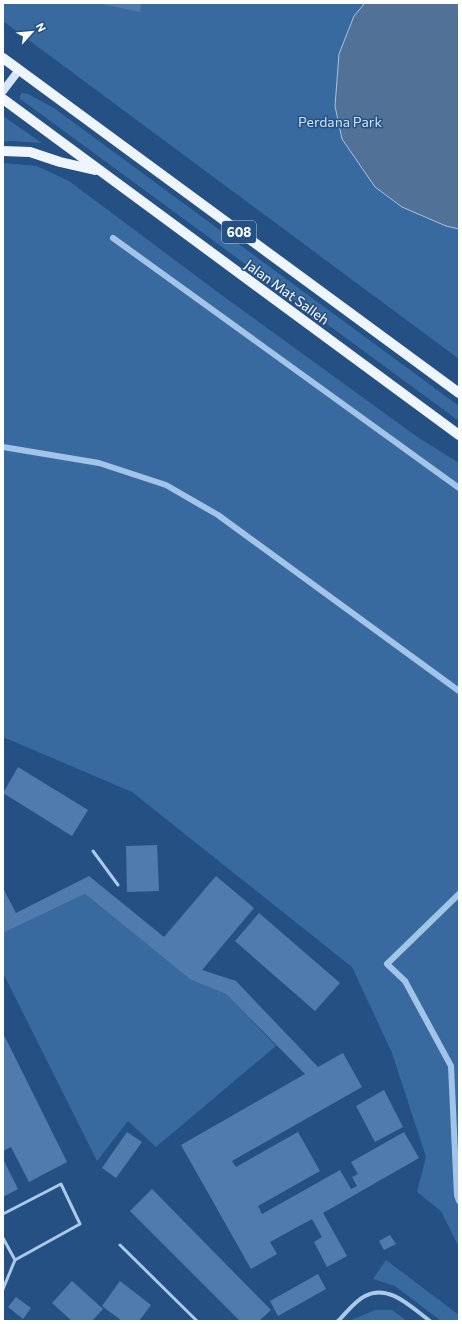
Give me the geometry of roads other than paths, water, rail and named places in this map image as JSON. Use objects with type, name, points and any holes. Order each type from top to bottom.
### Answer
[{"type":"main road","name":"Jalan Mat Salleh","points":[[3,58],[459,393]]},
{"type":"main road","points":[[3,91],[19,70]]},
{"type":"main road","name":"Jalan Mat Salleh","points":[[3,99],[459,435]]},
{"type":"main road","points":[[3,152],[30,152],[60,162],[99,170]]},
{"type":"street","points":[[338,1321],[364,1296],[376,1292],[390,1293],[430,1321]]},
{"type":"lane","points":[[93,851],[118,885]]},
{"type":"lane","points":[[3,1214],[61,1184],[80,1224],[14,1260],[3,1289]]},
{"type":"lane","points":[[3,1238],[14,1260]]},
{"type":"lane","points":[[120,1245],[197,1321]]},
{"type":"waterway","points":[[113,238],[459,488]]},
{"type":"waterway","points":[[3,447],[99,463],[166,485],[218,515],[459,691]]},
{"type":"waterway","points":[[459,894],[387,964],[405,981],[451,1066],[457,1195],[459,1201]]},
{"type":"park label","name":"Perdana Park","points":[[340,122]]}]
